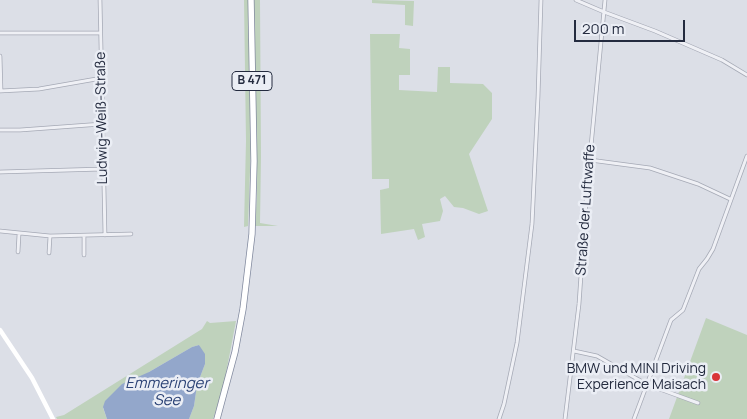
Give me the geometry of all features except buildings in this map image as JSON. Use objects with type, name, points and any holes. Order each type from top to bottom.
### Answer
[{"type":"highway","name":"B 471","points":[[217,419],[235,352],[251,244],[254,162],[251,0]]},
{"type":"street","name":"Ludwig-Weiß-Straße","points":[[100,0],[105,235]]},
{"type":"street","points":[[499,419],[517,343],[532,224],[541,0]]},
{"type":"street","points":[[576,0],[722,60],[747,75]]},
{"type":"street","name":"Straße der Luftwaffe","points":[[565,419],[581,288],[590,160],[605,0]]},
{"type":"street","points":[[0,33],[100,33]]},
{"type":"street","points":[[0,56],[0,91],[38,89],[102,78]]},
{"type":"street","points":[[0,130],[102,124]]},
{"type":"street","points":[[634,419],[670,320],[683,310],[699,269],[707,260],[713,248],[747,156]]},
{"type":"street","points":[[590,160],[650,168],[703,186],[730,199]]},
{"type":"street","points":[[0,172],[103,169]]},
{"type":"street","points":[[0,231],[50,236],[131,234]]},
{"type":"street","points":[[18,252],[19,234]]},
{"type":"street","points":[[49,252],[50,236]]},
{"type":"street","points":[[84,236],[84,255]]},
{"type":"street","points":[[0,330],[32,378],[54,419]]},
{"type":"street","points":[[574,350],[597,356],[646,384],[698,403]]},
{"type":"green space","points":[[244,0],[248,0],[251,144],[248,226],[244,227],[246,141]]},
{"type":"green space","points":[[253,0],[260,0],[260,223],[278,226],[255,226],[257,196]]},
{"type":"green space","points":[[372,0],[414,1],[413,26],[405,25],[405,5],[372,3]]},
{"type":"green space","points":[[370,34],[400,34],[399,48],[410,49],[410,75],[399,75],[399,90],[437,92],[438,67],[450,67],[450,83],[483,84],[492,93],[492,119],[469,154],[488,211],[479,214],[454,207],[445,196],[440,199],[443,211],[440,221],[422,224],[425,237],[418,240],[414,229],[381,234],[380,190],[389,188],[389,179],[372,179]]},
{"type":"green space","name":"BMW und MINI Driving Experience Maisach","points":[[706,318],[747,335],[747,419],[669,419]]},
{"type":"green space","points":[[207,321],[210,323],[236,321],[223,389],[213,419],[189,419],[194,406],[197,385],[205,364],[199,345],[192,347],[149,372],[103,408],[107,419],[57,419],[56,417],[64,415],[202,329]]},
{"type":"water","name":"Emmeringer See","points":[[199,345],[205,354],[205,364],[197,385],[194,406],[189,419],[107,419],[103,407],[105,401],[122,384]]},
{"type":"place","name":"BMW und MINI Driving Experience Maisach","points":[[716,377]]}]
